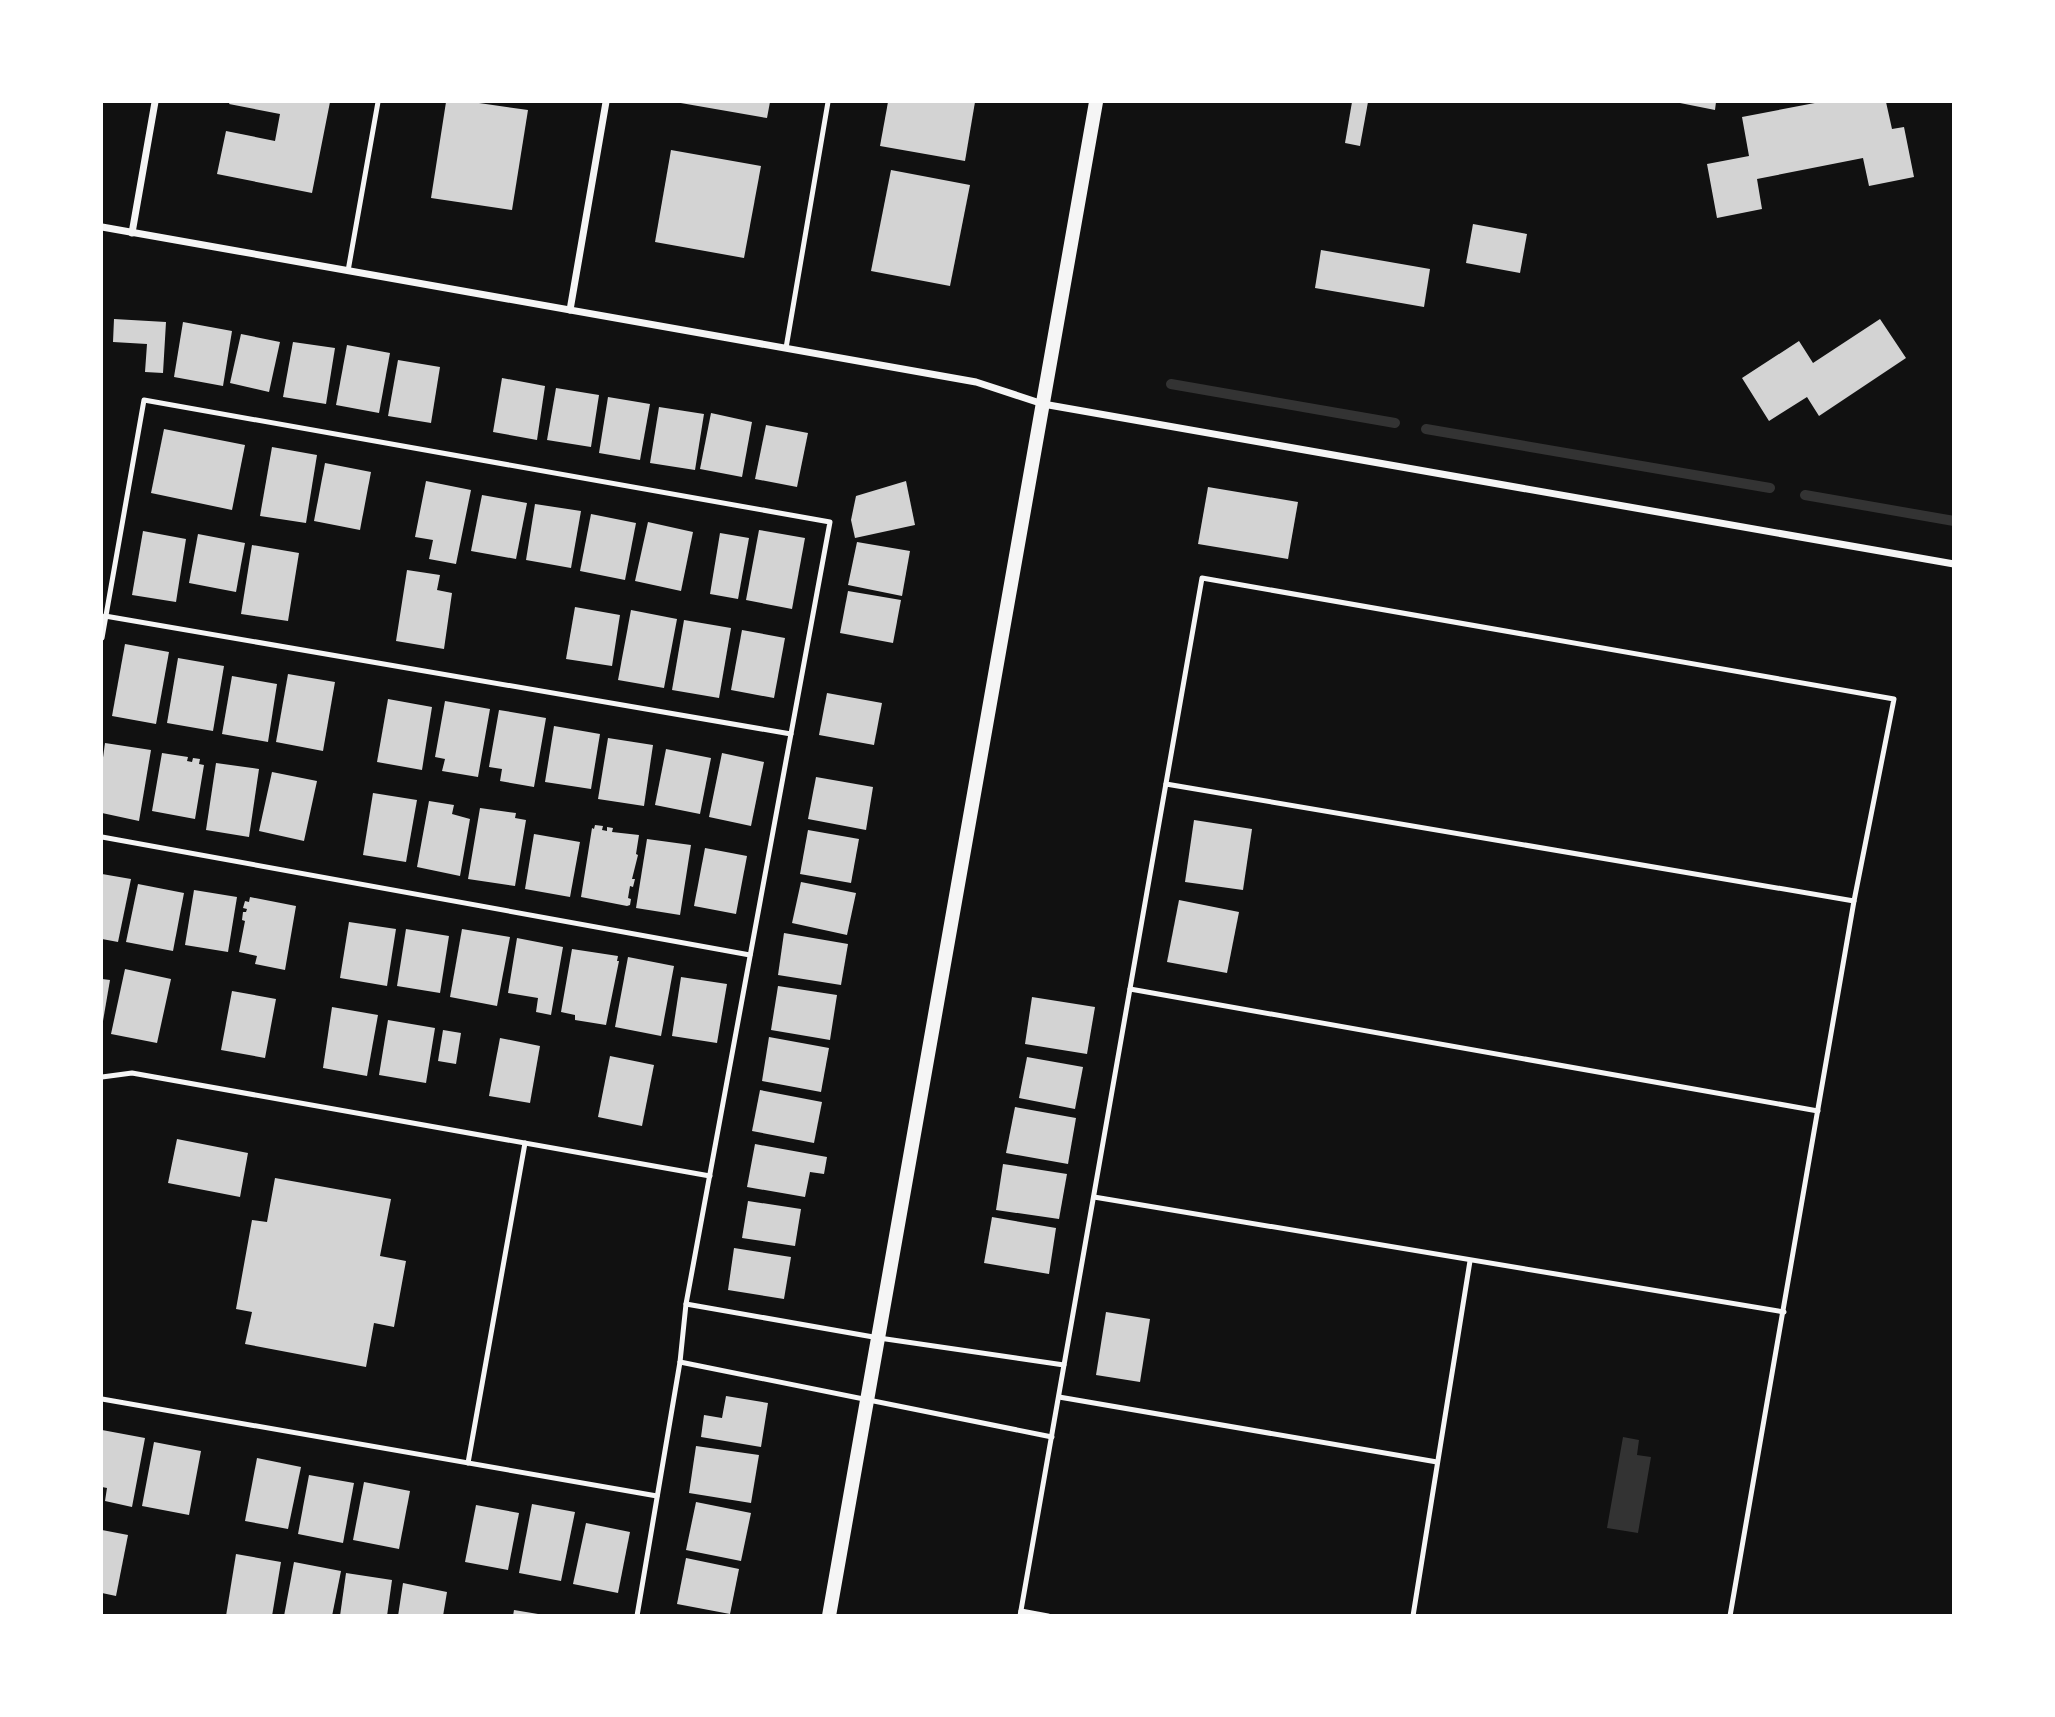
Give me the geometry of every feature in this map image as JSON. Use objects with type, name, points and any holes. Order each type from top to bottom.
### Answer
[{"type":"main road","points":[[829,1615],[1096,102]]},
{"type":"street","points":[[132,233],[155,102]]},
{"type":"street","points":[[570,310],[606,102]]},
{"type":"street","points":[[102,228],[976,382],[1043,404],[1954,564]]},
{"type":"lane","points":[[348,271],[378,102]]},
{"type":"lane","points":[[786,348],[828,102]]},
{"type":"lane","points":[[102,638],[144,400],[830,522],[687,1304],[680,1362],[637,1615]]},
{"type":"lane","points":[[1048,1615],[1021,1613],[1202,578],[1894,699],[1854,901],[1730,1615]]},
{"type":"lane","points":[[105,616],[791,734]]},
{"type":"lane","points":[[1166,784],[1854,901]]},
{"type":"lane","points":[[102,837],[750,955]]},
{"type":"lane","points":[[1130,989],[1818,1111]]},
{"type":"lane","points":[[102,1077],[132,1073],[710,1176]]},
{"type":"lane","points":[[468,1463],[525,1143]]},
{"type":"lane","points":[[1094,1197],[1784,1312]]},
{"type":"lane","points":[[1413,1615],[1470,1261]]},
{"type":"lane","points":[[687,1304],[879,1338],[1064,1365]]},
{"type":"lane","points":[[680,1362],[1052,1437]]},
{"type":"lane","points":[[1059,1397],[1437,1462]]},
{"type":"lane","points":[[102,1399],[657,1496]]},
{"type":"shaded area","points":[[1623,1437],[1639,1440],[1637,1455],[1651,1457],[1638,1533],[1607,1528]]},
{"type":"building","points":[[330,102],[312,193],[217,174],[226,131],[275,141],[280,114],[229,104]]},
{"type":"building","points":[[446,102],[472,102],[528,110],[512,210],[431,198]]},
{"type":"building","points":[[675,102],[770,102],[767,118]]},
{"type":"building","points":[[888,102],[975,102],[965,161],[880,146]]},
{"type":"building","points":[[1352,102],[1368,102],[1360,146],[1345,143]]},
{"type":"building","points":[[1675,102],[1716,102],[1715,110]]},
{"type":"building","points":[[1820,102],[1886,102],[1892,129],[1904,127],[1914,177],[1869,186],[1863,158],[1757,179],[1762,209],[1717,218],[1707,164],[1749,156],[1742,117]]},
{"type":"building","points":[[671,150],[761,166],[744,258],[655,242]]},
{"type":"building","points":[[891,170],[970,185],[950,286],[871,271]]},
{"type":"building","points":[[1473,224],[1527,234],[1520,273],[1466,263]]},
{"type":"building","points":[[1321,250],[1430,269],[1424,307],[1315,288]]},
{"type":"building","points":[[114,319],[166,322],[163,373],[145,372],[147,344],[113,342]]},
{"type":"building","points":[[1880,319],[1906,358],[1819,416],[1807,397],[1769,421],[1742,378],[1799,341],[1813,363]]},
{"type":"building","points":[[183,322],[232,331],[223,386],[174,377]]},
{"type":"building","points":[[241,334],[280,342],[269,392],[230,383]]},
{"type":"building","points":[[293,342],[335,348],[326,404],[283,397]]},
{"type":"building","points":[[347,345],[390,353],[379,413],[336,405]]},
{"type":"building","points":[[398,360],[440,367],[431,423],[388,416]]},
{"type":"building","points":[[502,378],[545,386],[537,440],[493,432]]},
{"type":"building","points":[[556,388],[599,395],[591,447],[547,440]]},
{"type":"building","points":[[608,397],[650,404],[640,460],[599,453]]},
{"type":"building","points":[[659,407],[704,414],[695,470],[650,463]]},
{"type":"building","points":[[711,413],[752,422],[742,477],[700,469]]},
{"type":"building","points":[[766,425],[808,433],[797,487],[755,479]]},
{"type":"building","points":[[164,429],[245,445],[232,510],[151,493]]},
{"type":"building","points":[[272,447],[317,455],[306,523],[260,516]]},
{"type":"building","points":[[325,463],[371,472],[360,530],[314,521]]},
{"type":"building","points":[[426,481],[471,490],[456,564],[429,559],[433,540],[415,537]]},
{"type":"building","points":[[906,481],[915,525],[855,538],[851,520],[856,496]]},
{"type":"building","points":[[1208,487],[1298,502],[1288,559],[1198,544]]},
{"type":"building","points":[[482,495],[527,503],[516,559],[471,551]]},
{"type":"building","points":[[535,504],[581,511],[571,568],[526,560]]},
{"type":"building","points":[[591,514],[636,523],[625,580],[580,571]]},
{"type":"building","points":[[648,522],[693,532],[681,591],[635,581]]},
{"type":"building","points":[[759,530],[805,538],[792,609],[746,600]]},
{"type":"building","points":[[143,531],[186,539],[176,602],[132,595]]},
{"type":"building","points":[[720,533],[749,538],[738,599],[710,594]]},
{"type":"building","points":[[198,534],[245,543],[236,592],[189,583]]},
{"type":"building","points":[[857,542],[910,551],[902,596],[848,585]]},
{"type":"building","points":[[252,545],[299,553],[288,621],[241,614]]},
{"type":"building","points":[[407,570],[440,575],[437,590],[452,593],[444,649],[396,641]]},
{"type":"building","points":[[848,591],[901,600],[893,643],[840,633]]},
{"type":"building","points":[[575,607],[620,615],[612,666],[566,659]]},
{"type":"building","points":[[631,610],[677,619],[664,688],[618,680]]},
{"type":"building","points":[[684,620],[731,628],[719,698],[672,690]]},
{"type":"building","points":[[742,630],[785,638],[774,698],[731,690]]},
{"type":"building","points":[[125,644],[169,652],[156,724],[112,716]]},
{"type":"building","points":[[178,658],[224,666],[213,731],[167,723]]},
{"type":"building","points":[[288,674],[335,682],[323,751],[276,742]]},
{"type":"building","points":[[232,676],[277,684],[268,742],[222,734]]},
{"type":"building","points":[[827,693],[882,703],[874,745],[819,735]]},
{"type":"building","points":[[388,699],[432,707],[422,770],[377,762]]},
{"type":"building","points":[[445,701],[490,709],[478,777],[442,771],[445,759],[435,757]]},
{"type":"building","points":[[499,710],[546,718],[534,787],[500,781],[502,769],[489,767]]},
{"type":"building","points":[[554,726],[600,734],[591,789],[545,782]]},
{"type":"building","points":[[608,738],[653,745],[644,806],[598,799]]},
{"type":"building","points":[[105,743],[151,750],[139,821],[102,813]]},
{"type":"building","points":[[666,749],[711,758],[700,814],[655,805]]},
{"type":"building","points":[[162,753],[188,757],[187,761],[192,762],[193,758],[200,759],[199,764],[204,765],[195,819],[152,811]]},
{"type":"building","points":[[722,753],[764,762],[751,826],[709,817]]},
{"type":"building","points":[[216,763],[259,769],[249,837],[206,830]]},
{"type":"building","points":[[272,772],[317,781],[304,841],[259,831]]},
{"type":"building","points":[[816,777],[873,787],[866,830],[808,819]]},
{"type":"building","points":[[373,793],[417,800],[406,862],[363,855]]},
{"type":"building","points":[[429,801],[454,805],[452,814],[470,819],[460,876],[417,867]]},
{"type":"building","points":[[480,808],[516,813],[515,818],[526,820],[515,886],[468,879]]},
{"type":"building","points":[[1194,820],[1252,829],[1243,890],[1185,882]]},
{"type":"building","points":[[595,825],[603,826],[602,830],[607,831],[607,827],[613,828],[612,832],[639,835],[638,855],[632,879],[635,879],[633,887],[630,886],[628,898],[631,899],[630,905],[581,897],[592,828],[594,829]]},
{"type":"building","points":[[808,830],[859,839],[851,883],[800,874]]},
{"type":"building","points":[[534,834],[580,842],[570,897],[525,889]]},
{"type":"building","points":[[647,839],[691,845],[680,915],[636,908]]},
{"type":"building","points":[[705,848],[747,856],[736,914],[694,906]]},
{"type":"building","points":[[102,874],[131,879],[118,942],[102,939]]},
{"type":"building","points":[[801,882],[856,893],[847,935],[792,923]]},
{"type":"building","points":[[138,884],[184,893],[173,951],[126,942]]},
{"type":"building","points":[[194,890],[237,897],[228,952],[185,945]]},
{"type":"building","points":[[250,897],[296,906],[285,970],[255,964],[257,956],[239,952],[245,921],[242,920],[243,912],[247,909],[243,908]]},
{"type":"building","points":[[1179,900],[1239,912],[1227,973],[1167,962]]},
{"type":"building","points":[[349,922],[396,929],[387,986],[340,978]]},
{"type":"building","points":[[406,929],[449,936],[440,993],[397,986]]},
{"type":"building","points":[[462,929],[510,937],[497,1006],[450,997]]},
{"type":"building","points":[[784,933],[848,944],[841,985],[778,975]]},
{"type":"building","points":[[517,938],[563,947],[551,1015],[536,1012],[538,998],[508,993]]},
{"type":"building","points":[[572,949],[618,956],[606,1025],[575,1020],[575,1015],[561,1012]]},
{"type":"building","points":[[628,957],[674,966],[661,1036],[615,1027]]},
{"type":"building","points":[[125,969],[171,979],[157,1043],[111,1034]]},
{"type":"building","points":[[681,977],[727,984],[717,1043],[672,1036]]},
{"type":"building","points":[[102,979],[110,980],[103,1021],[102,1021]]},
{"type":"building","points":[[778,986],[837,995],[830,1040],[771,1030]]},
{"type":"building","points":[[232,991],[276,999],[265,1058],[221,1050]]},
{"type":"building","points":[[1032,997],[1095,1007],[1087,1054],[1025,1044]]},
{"type":"building","points":[[332,1007],[378,1015],[367,1076],[323,1068]]},
{"type":"building","points":[[388,1020],[435,1028],[426,1083],[379,1075]]},
{"type":"building","points":[[443,1030],[461,1033],[456,1064],[438,1061]]},
{"type":"building","points":[[769,1037],[829,1048],[821,1092],[762,1081]]},
{"type":"building","points":[[500,1038],[540,1046],[530,1103],[489,1096]]},
{"type":"building","points":[[610,1056],[654,1065],[642,1126],[598,1117]]},
{"type":"building","points":[[1027,1057],[1083,1067],[1075,1109],[1019,1098]]},
{"type":"building","points":[[760,1090],[822,1102],[814,1143],[752,1131]]},
{"type":"building","points":[[1015,1107],[1076,1118],[1068,1164],[1006,1153]]},
{"type":"building","points":[[177,1139],[248,1153],[240,1197],[168,1183]]},
{"type":"building","points":[[755,1144],[827,1157],[824,1174],[810,1172],[805,1197],[747,1187]]},
{"type":"building","points":[[1003,1164],[1067,1174],[1059,1219],[996,1210]]},
{"type":"building","points":[[275,1178],[391,1199],[380,1256],[406,1261],[394,1327],[374,1323],[366,1367],[245,1344],[252,1312],[236,1309],[252,1220],[267,1222]]},
{"type":"building","points":[[748,1201],[801,1209],[795,1246],[742,1238]]},
{"type":"building","points":[[992,1217],[1056,1228],[1049,1274],[984,1263]]},
{"type":"building","points":[[734,1248],[791,1257],[784,1299],[728,1290]]},
{"type":"building","points":[[1106,1312],[1150,1319],[1140,1382],[1096,1375]]},
{"type":"building","points":[[726,1396],[768,1403],[761,1447],[701,1437],[704,1415],[722,1418]]},
{"type":"building","points":[[102,1430],[145,1438],[132,1507],[105,1501],[107,1488],[102,1487]]},
{"type":"building","points":[[154,1442],[201,1451],[189,1515],[142,1506]]},
{"type":"building","points":[[696,1446],[759,1455],[751,1503],[689,1493]]},
{"type":"building","points":[[257,1458],[301,1467],[288,1529],[245,1521]]},
{"type":"building","points":[[309,1475],[354,1483],[343,1543],[298,1534]]},
{"type":"building","points":[[364,1482],[410,1491],[399,1549],[353,1540]]},
{"type":"building","points":[[696,1502],[751,1513],[741,1561],[686,1550]]},
{"type":"building","points":[[532,1504],[575,1512],[561,1581],[519,1573]]},
{"type":"building","points":[[476,1505],[519,1513],[508,1570],[465,1562]]},
{"type":"building","points":[[586,1523],[630,1532],[618,1593],[573,1584]]},
{"type":"building","points":[[102,1530],[128,1535],[116,1596],[102,1593]]},
{"type":"building","points":[[236,1554],[281,1562],[272,1616],[226,1616]]},
{"type":"building","points":[[686,1558],[739,1569],[730,1614],[677,1604]]},
{"type":"building","points":[[294,1562],[341,1571],[332,1616],[284,1616]]},
{"type":"building","points":[[346,1573],[392,1580],[387,1616],[340,1616]]},
{"type":"building","points":[[403,1583],[447,1592],[443,1616],[398,1616]]},
{"type":"building","points":[[514,1610],[538,1614],[513,1616]]},
{"type":"waterway","points":[[1171,384],[1395,423]]},
{"type":"waterway","points":[[1426,429],[1770,488]]},
{"type":"waterway","points":[[1805,495],[1954,521]]}]
